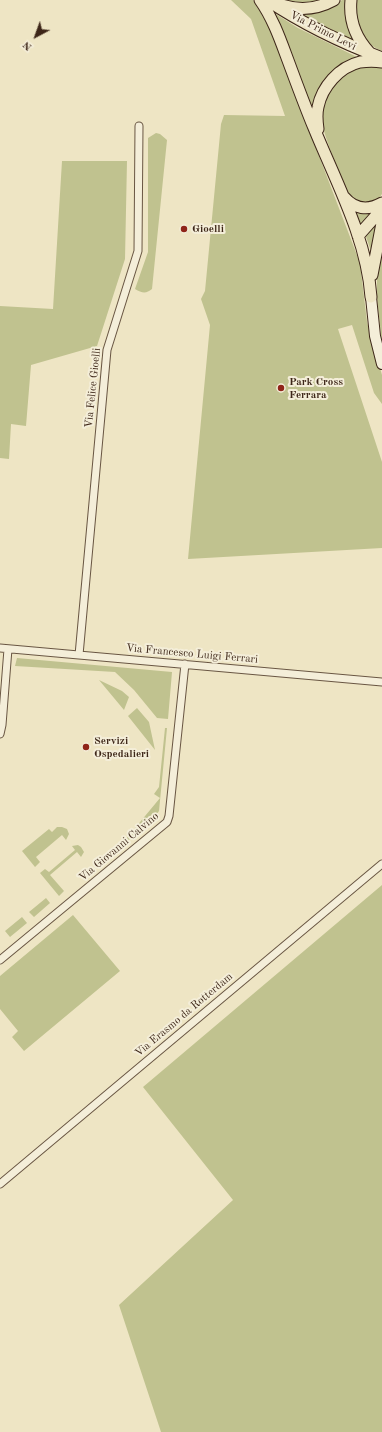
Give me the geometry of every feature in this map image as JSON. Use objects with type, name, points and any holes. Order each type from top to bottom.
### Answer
[{"type":"main road","points":[[260,0],[270,16],[278,35],[314,129],[358,236],[367,263],[375,336],[382,364]]},
{"type":"main road","points":[[268,0],[289,8],[303,9],[321,6],[334,0]]},
{"type":"main road","name":"Via Primo Levi","points":[[268,0],[283,11],[320,32],[382,58]]},
{"type":"main road","points":[[351,0],[350,14],[352,25],[362,45],[370,54]]},
{"type":"main road","points":[[323,149],[316,118],[321,96],[326,87],[349,66],[359,62],[382,62]]},
{"type":"main road","points":[[342,195],[352,205],[359,208],[374,207],[382,203]]},
{"type":"main road","points":[[358,236],[382,209]]},
{"type":"main road","points":[[371,297],[372,270],[382,223]]},
{"type":"street","name":"Via Felice Gioelli","points":[[80,655],[107,350],[138,251],[139,126]]},
{"type":"street","name":"Via Francesco Luigi Ferrari","points":[[0,648],[382,682]]},
{"type":"street","points":[[0,734],[8,649]]},
{"type":"street","name":"Via Giovanni Calvino","points":[[0,960],[167,822],[169,816],[185,664]]},
{"type":"street","name":"Via Erasmo da Rotterdam","points":[[0,1184],[382,864]]},
{"type":"green space","name":"Park Cross Ferrara","points":[[231,0],[253,0],[270,28],[360,263],[367,322],[382,375],[382,404],[374,393],[352,325],[338,329],[382,462],[382,548],[188,559],[210,325],[201,299],[205,291],[221,124],[224,115],[285,116],[251,19]]},
{"type":"green space","points":[[280,0],[323,0],[312,4],[297,4]]},
{"type":"green space","points":[[342,0],[347,0],[358,43],[299,13],[332,7]]},
{"type":"green space","points":[[356,0],[382,0],[382,51],[369,43],[364,37],[358,23]]},
{"type":"green space","points":[[271,11],[298,28],[357,57],[347,62],[314,118]]},
{"type":"green space","points":[[363,65],[382,67],[382,194],[377,200],[368,203],[357,203],[349,195],[331,152],[323,128],[321,110],[323,103],[333,85],[346,73]]},
{"type":"green space","points":[[156,133],[160,134],[167,140],[152,289],[148,292],[144,292],[135,289],[148,252],[148,138]]},
{"type":"green space","points":[[62,161],[127,161],[125,259],[97,346],[31,365],[26,426],[11,424],[9,459],[0,458],[0,306],[53,309]]},
{"type":"green space","points":[[380,207],[361,226],[354,209]]},
{"type":"green space","points":[[381,215],[372,254],[365,234]]},
{"type":"green space","points":[[382,243],[382,343],[377,299],[377,270]]},
{"type":"green space","points":[[17,658],[172,672],[168,719],[157,718],[134,690],[115,672],[15,666]]},
{"type":"green space","points":[[99,680],[122,691],[129,697],[124,710]]},
{"type":"green space","points":[[137,708],[149,722],[155,750],[128,716]]},
{"type":"green space","points":[[165,728],[167,728],[159,811],[153,819],[116,851],[160,798],[154,794],[159,787]]},
{"type":"green space","points":[[57,827],[67,829],[69,834],[66,840],[62,835],[36,857],[40,862],[35,867],[22,851],[49,829],[52,832]]},
{"type":"green space","points":[[78,845],[84,852],[81,857],[77,852],[50,875],[64,891],[59,896],[40,873],[45,869],[49,872],[75,850],[72,846]]},
{"type":"green space","points":[[382,885],[382,1432],[161,1432],[119,1305],[233,1200],[143,1087]]},
{"type":"green space","points":[[46,898],[50,903],[34,917],[29,912]]},
{"type":"green space","points":[[73,915],[120,971],[24,1051],[12,1037],[18,1031],[0,1009],[0,976]]},
{"type":"green space","points":[[22,917],[27,923],[10,937],[5,931]]},
{"type":"place","name":"Gioelli","points":[[184,229]]},
{"type":"place","name":"Park Cross Ferrara","points":[[281,388]]},
{"type":"place","name":"Servizi Ospedalieri","points":[[86,747]]}]
